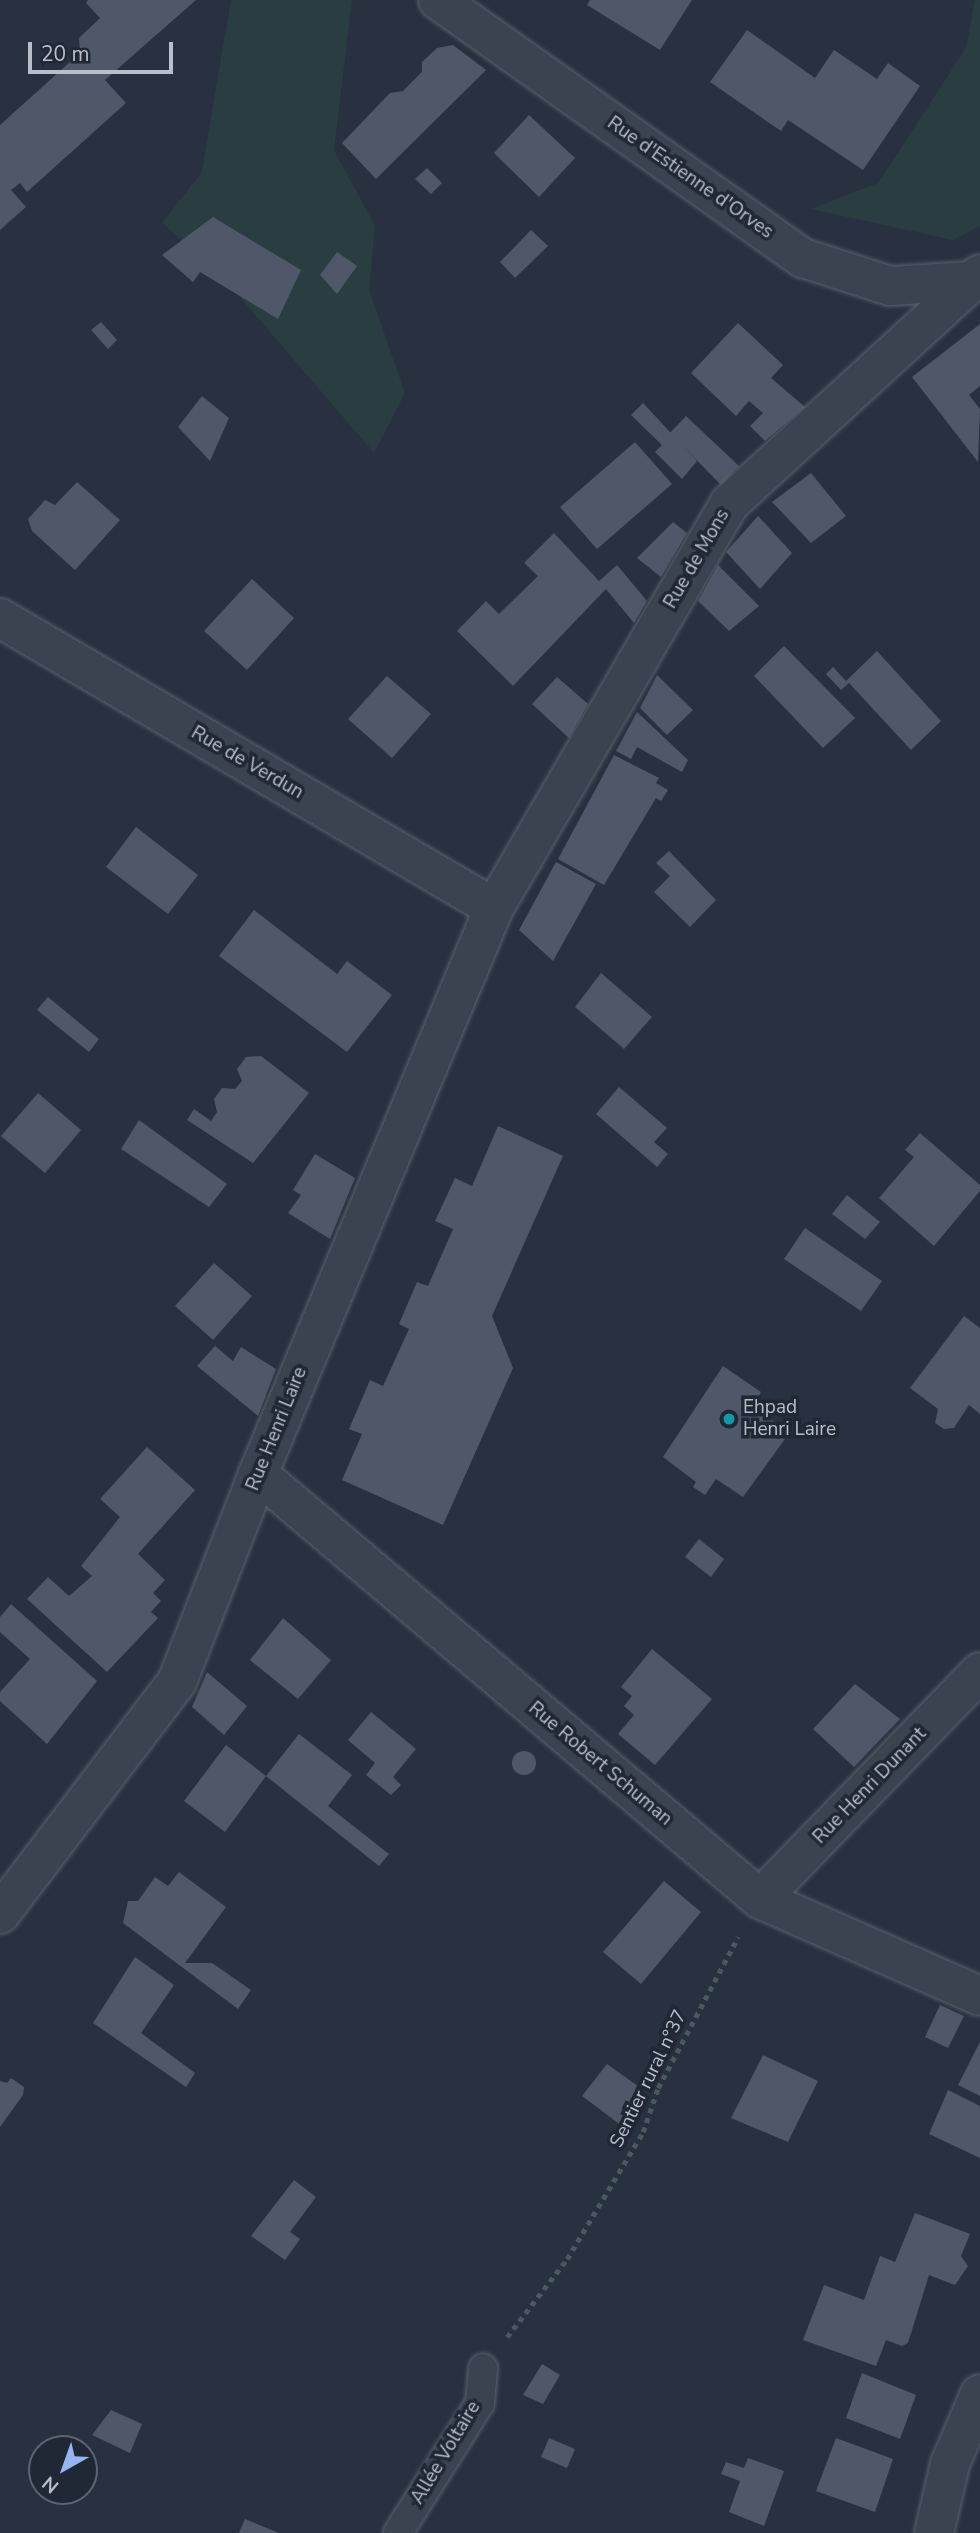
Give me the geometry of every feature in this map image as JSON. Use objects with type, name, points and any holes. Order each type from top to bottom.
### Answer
[{"type":"street","name":"Rue d'Estienne d'Orves","points":[[438,0],[803,258],[890,286],[974,278]]},
{"type":"street","name":"Rue de Mons","points":[[494,908],[729,505],[974,278]]},
{"type":"street","name":"Rue de Verdun","points":[[0,618],[494,908]]},
{"type":"street","name":"Rue Henri Laire","points":[[0,1914],[177,1682],[258,1474],[494,908]]},
{"type":"street","name":"Rue Robert Schuman","points":[[258,1474],[760,1899],[980,1996]]},
{"type":"street","name":"Rue Henri Dunant","points":[[760,1899],[980,1672]]},
{"type":"street","points":[[934,2533],[950,2464],[980,2394]]},
{"type":"lane","name":"Allée Voltaire","points":[[398,2533],[480,2403],[483,2368]]},
{"type":"path","name":"Sentier rural n°37","points":[[483,2368],[567,2259],[643,2132],[658,2088],[760,1899]]},
{"type":"green space","points":[[231,0],[352,0],[334,150],[375,226],[369,290],[405,393],[374,453],[215,268],[162,223],[202,172]]},
{"type":"green space","points":[[975,0],[980,0],[980,226],[953,240],[811,209],[878,183],[966,48]]},
{"type":"building","points":[[88,0],[196,0],[105,80],[126,103],[27,192],[20,183],[11,190],[26,207],[0,230],[0,125],[80,53],[79,38],[100,18],[86,3]]},
{"type":"building","points":[[590,0],[692,0],[660,50],[587,5]]},
{"type":"building","points":[[747,30],[815,78],[834,50],[877,79],[888,63],[920,86],[863,170],[788,120],[781,131],[710,82]]},
{"type":"building","points":[[453,45],[486,70],[376,179],[342,143],[390,93],[403,91],[422,72],[422,62],[437,48]]},
{"type":"building","points":[[529,115],[575,158],[539,197],[494,153]]},
{"type":"building","points":[[427,168],[442,183],[431,194],[415,179]]},
{"type":"building","points":[[213,217],[301,270],[278,319],[200,272],[193,282],[162,255]]},
{"type":"building","points":[[531,230],[548,246],[515,278],[500,262]]},
{"type":"building","points":[[337,252],[357,266],[337,294],[320,275]]},
{"type":"building","points":[[101,322],[117,340],[108,349],[91,330]]},
{"type":"building","points":[[738,323],[783,365],[771,378],[805,407],[765,441],[750,426],[763,413],[749,401],[736,416],[691,373]]},
{"type":"building","points":[[980,324],[980,386],[969,395],[980,409],[978,462],[912,377]]},
{"type":"building","points":[[202,396],[229,418],[210,461],[178,427]]},
{"type":"building","points":[[643,403],[697,461],[682,479],[655,452],[662,445],[631,415]]},
{"type":"building","points":[[686,416],[739,466],[721,485],[670,433]]},
{"type":"building","points":[[635,442],[672,484],[597,549],[560,507]]},
{"type":"building","points":[[811,473],[846,516],[811,543],[772,502]]},
{"type":"building","points":[[77,482],[120,520],[75,570],[32,531],[28,519],[45,500],[55,505]]},
{"type":"building","points":[[758,516],[792,553],[760,589],[726,552]]},
{"type":"building","points":[[673,522],[687,533],[661,577],[637,558]]},
{"type":"building","points":[[554,533],[599,581],[617,565],[647,601],[634,623],[606,589],[513,686],[457,631],[486,601],[499,614],[538,576],[524,563]]},
{"type":"building","points":[[718,565],[759,606],[729,631],[698,601]]},
{"type":"building","points":[[252,579],[294,618],[247,670],[204,631]]},
{"type":"building","points":[[784,646],[855,718],[823,748],[754,676]]},
{"type":"building","points":[[877,651],[941,721],[911,750],[849,683],[841,690],[826,674],[833,667],[846,681]]},
{"type":"building","points":[[657,675],[693,710],[667,735],[640,708]]},
{"type":"building","points":[[387,676],[431,714],[392,758],[348,719]]},
{"type":"building","points":[[557,677],[588,704],[569,738],[532,704]]},
{"type":"building","points":[[637,712],[688,760],[682,772],[637,747],[631,759],[616,751]]},
{"type":"building","points":[[614,755],[659,778],[656,783],[668,790],[661,801],[656,798],[604,885],[558,859]]},
{"type":"building","points":[[136,827],[198,875],[168,914],[106,867]]},
{"type":"building","points":[[669,851],[716,900],[690,927],[654,892],[670,876],[656,863]]},
{"type":"building","points":[[556,862],[596,884],[553,961],[519,930]]},
{"type":"building","points":[[254,910],[337,974],[347,961],[392,995],[347,1052],[219,956]]},
{"type":"building","points":[[601,973],[652,1017],[624,1049],[575,1007]]},
{"type":"building","points":[[48,997],[99,1039],[89,1052],[37,1010]]},
{"type":"building","points":[[261,1056],[309,1093],[253,1163],[187,1120],[194,1109],[211,1121],[217,1112],[214,1099],[222,1088],[235,1089],[242,1081],[237,1069],[246,1057]]},
{"type":"building","points":[[619,1087],[667,1128],[654,1142],[668,1154],[657,1167],[596,1114]]},
{"type":"building","points":[[38,1093],[81,1130],[45,1173],[1,1136]]},
{"type":"building","points":[[139,1120],[227,1184],[209,1207],[121,1149]]},
{"type":"building","points":[[498,1126],[563,1156],[492,1316],[513,1368],[443,1525],[342,1480],[362,1434],[349,1429],[370,1380],[383,1386],[409,1329],[399,1324],[417,1282],[428,1286],[453,1229],[435,1221],[455,1178],[472,1186]]},
{"type":"building","points":[[920,1133],[980,1185],[980,1191],[934,1246],[879,1198],[914,1157],[905,1150]]},
{"type":"building","points":[[315,1154],[355,1178],[330,1239],[288,1213],[301,1195],[293,1190]]},
{"type":"building","points":[[847,1195],[880,1222],[865,1239],[832,1214]]},
{"type":"building","points":[[805,1228],[882,1281],[861,1311],[784,1259]]},
{"type":"building","points":[[214,1263],[252,1296],[213,1340],[175,1306]]},
{"type":"building","points":[[964,1316],[980,1328],[980,1414],[969,1405],[954,1428],[944,1429],[935,1423],[938,1409],[910,1388]]},
{"type":"building","points":[[215,1346],[233,1361],[241,1347],[276,1369],[258,1416],[197,1366]]},
{"type":"building","name":"Ehpad Henri Laire","points":[[723,1366],[761,1392],[752,1407],[790,1432],[743,1497],[716,1479],[705,1495],[693,1487],[696,1482],[663,1457]]},
{"type":"building","points":[[147,1447],[195,1490],[138,1554],[165,1580],[153,1593],[161,1601],[151,1612],[158,1618],[107,1672],[27,1599],[48,1577],[69,1596],[92,1576],[81,1566],[120,1517],[100,1499]]},
{"type":"building","points":[[699,1539],[724,1559],[711,1577],[685,1557]]},
{"type":"building","points":[[11,1604],[97,1681],[47,1744],[0,1701],[0,1692],[30,1659],[0,1632],[0,1617]]},
{"type":"building","points":[[283,1618],[331,1660],[298,1699],[250,1660]]},
{"type":"building","points":[[652,1649],[712,1699],[655,1765],[618,1734],[634,1715],[624,1706],[632,1696],[621,1687]]},
{"type":"building","points":[[207,1672],[247,1706],[224,1735],[192,1707]]},
{"type":"building","points":[[855,1684],[900,1719],[854,1767],[813,1729]]},
{"type":"building","points":[[371,1712],[416,1749],[393,1777],[401,1785],[391,1795],[366,1775],[375,1763],[348,1740]]},
{"type":"building","points":[[299,1734],[352,1775],[328,1806],[389,1854],[379,1866],[266,1776]]},
{"type":"building","points":[[226,1745],[266,1776],[225,1832],[184,1801]]},
{"type":"building","points":[[524,1751],[532,1755],[536,1763],[532,1771],[524,1775],[516,1771],[512,1763],[516,1755]]},
{"type":"building","points":[[179,1872],[226,1907],[185,1963],[212,1963],[251,1990],[238,2009],[123,1923],[128,1901],[138,1901],[155,1877],[168,1886]]},
{"type":"building","points":[[664,1881],[701,1912],[641,1984],[603,1952]]},
{"type":"building","points":[[135,1957],[174,1985],[141,2033],[195,2073],[186,2087],[93,2023]]},
{"type":"building","points":[[940,2005],[964,2016],[948,2048],[925,2037]]},
{"type":"building","points":[[980,2042],[980,2096],[958,2085]]},
{"type":"building","points":[[763,2055],[818,2081],[788,2142],[731,2118]]},
{"type":"building","points":[[607,2064],[642,2089],[626,2129],[582,2096]]},
{"type":"building","points":[[11,2078],[24,2087],[23,2095],[0,2127],[0,2081],[7,2083]]},
{"type":"building","points":[[948,2090],[980,2106],[980,2158],[929,2134]]},
{"type":"building","points":[[294,2180],[316,2197],[290,2232],[300,2239],[285,2260],[251,2236]]},
{"type":"building","points":[[915,2213],[970,2234],[961,2256],[968,2266],[955,2285],[929,2275],[908,2343],[902,2346],[886,2340],[876,2366],[803,2340],[824,2285],[864,2300],[880,2256],[895,2262]]},
{"type":"building","points":[[542,2364],[560,2375],[543,2404],[523,2395]]},
{"type":"building","points":[[862,2373],[916,2395],[900,2439],[846,2418]]},
{"type":"building","points":[[111,2410],[142,2424],[130,2453],[98,2438],[98,2435],[92,2435]]},
{"type":"building","points":[[549,2438],[575,2449],[567,2468],[541,2457]]},
{"type":"building","points":[[836,2438],[893,2459],[875,2512],[816,2491]]},
{"type":"building","points":[[748,2458],[784,2471],[764,2526],[729,2512],[740,2481],[721,2474],[726,2462],[744,2468]]},
{"type":"building","points":[[245,2519],[279,2533],[239,2533]]},
{"type":"place","name":"Ehpad Henri Laire","points":[[729,1419]]}]
